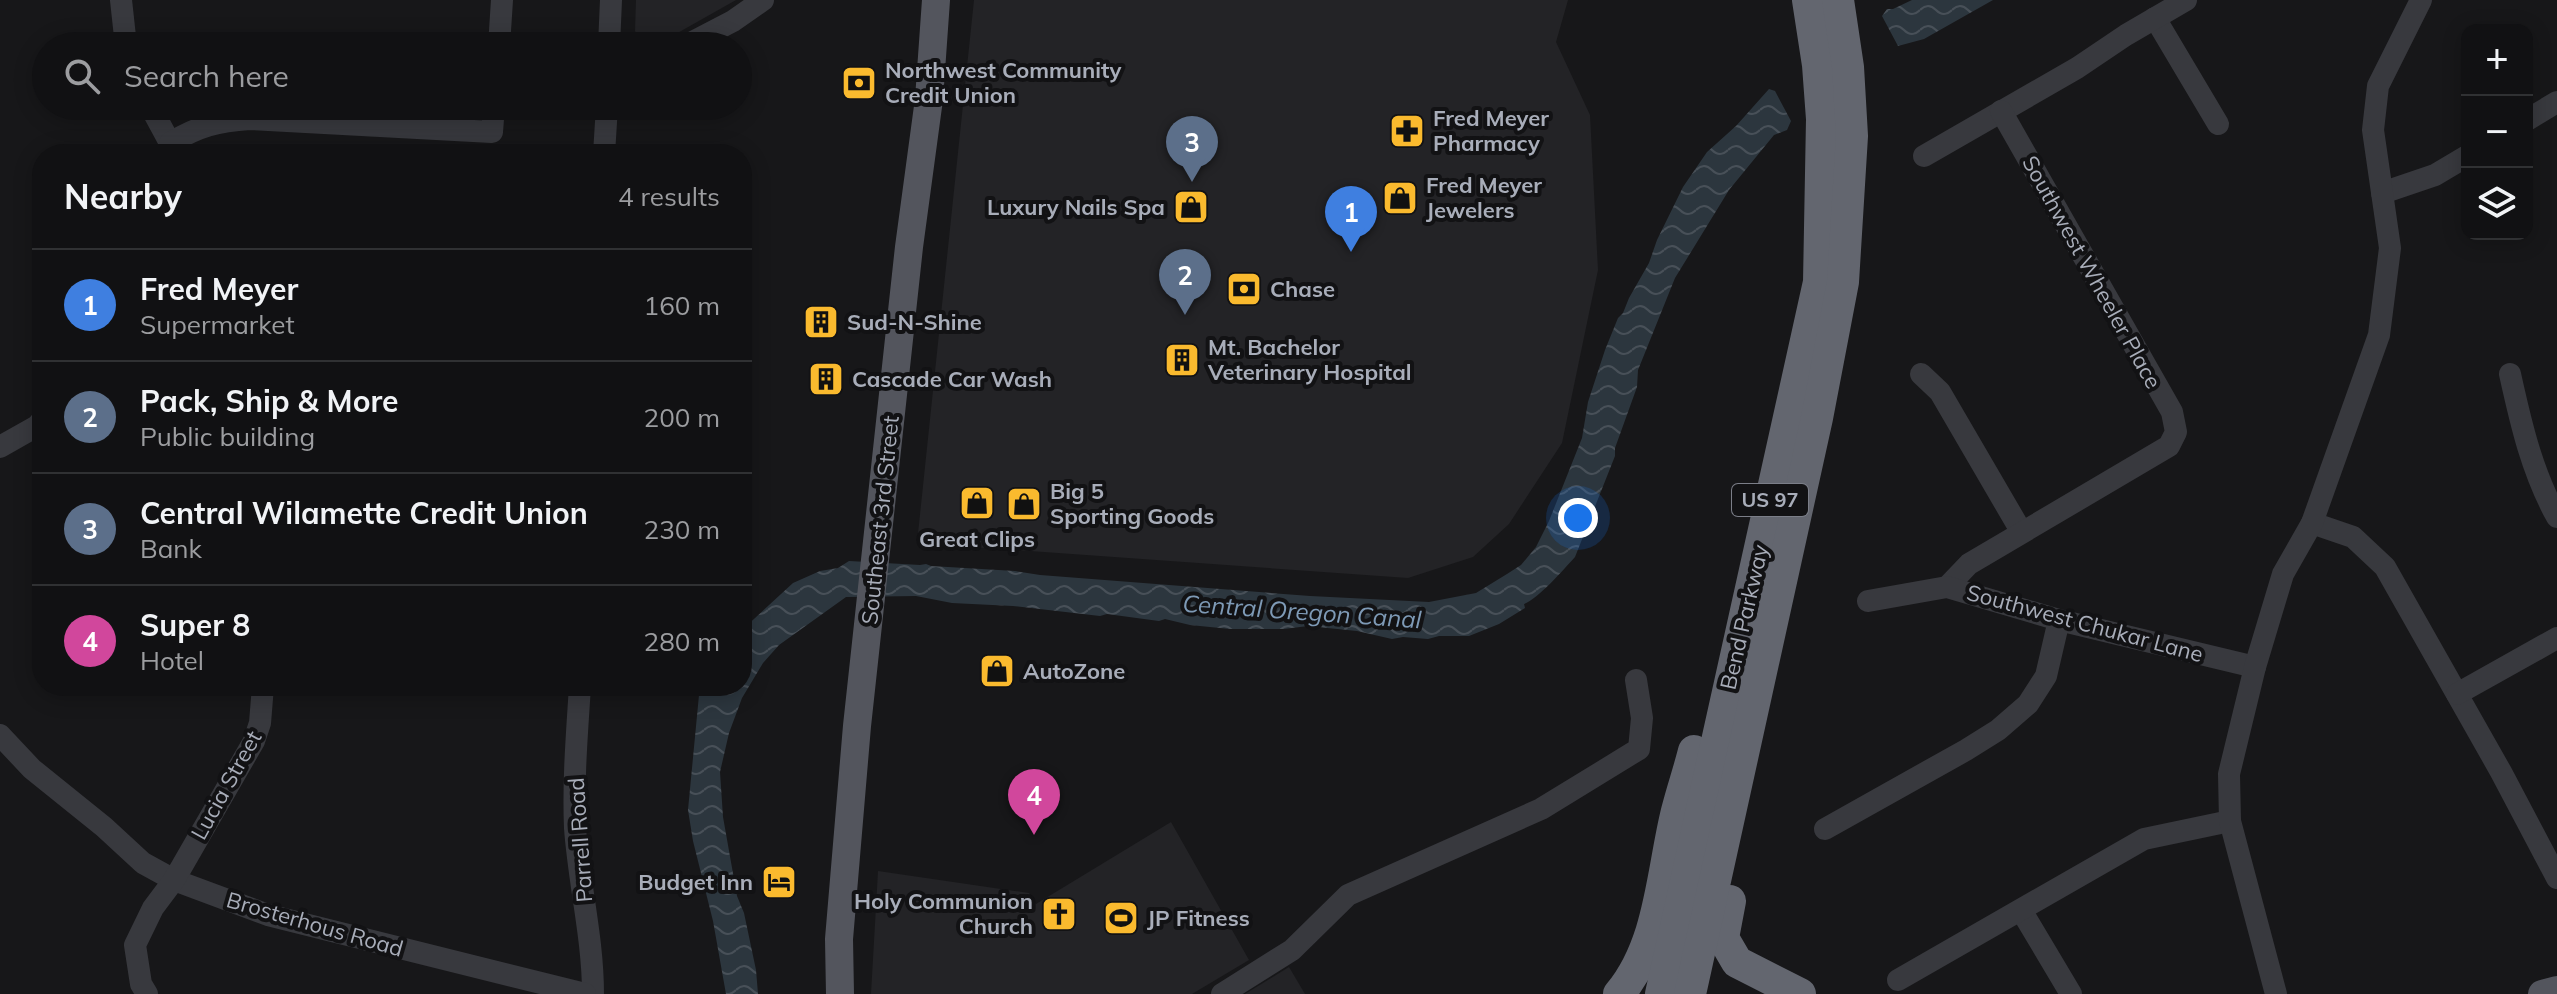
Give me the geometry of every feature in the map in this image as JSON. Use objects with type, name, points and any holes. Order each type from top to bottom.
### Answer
[{"type":"highway","name":"Bend Parkway","points":[[1661,994],[1819,282],[1822,119],[1808,0]]},
{"type":"highway","name":"Bend Parkway","points":[[1690,994],[1817,418],[1843,282],[1852,149],[1850,95],[1838,0]]},
{"type":"highway","points":[[1710,994],[1793,597],[1817,418]]},
{"type":"highway","points":[[1619,994],[1639,965],[1653,926],[1677,810],[1773,487]]},
{"type":"highway","points":[[1723,938],[1737,962],[1800,994]]},
{"type":"main road","name":"Southeast 3rd Street","points":[[840,994],[841,924],[857,726],[907,262],[929,99],[936,0]]},
{"type":"main road","points":[[2542,994],[2557,990]]},
{"type":"street","points":[[121,0],[124,32]]},
{"type":"street","points":[[500,32],[502,0]]},
{"type":"street","points":[[610,32],[611,0]]},
{"type":"street","points":[[712,32],[763,0]]},
{"type":"street","points":[[1924,156],[2186,0]]},
{"type":"street","points":[[2276,994],[2230,821],[2229,774],[2255,667],[2283,574],[2312,523],[2379,335],[2390,248],[2373,130],[2378,86],[2421,0]]},
{"type":"street","points":[[2155,18],[2218,124]]},
{"type":"street","points":[[2533,116],[2557,102]]},
{"type":"street","name":"Southwest Wheeler Place","points":[[2001,111],[2173,415],[2176,426],[2169,446],[2021,531]]},
{"type":"street","points":[[158,120],[171,144]]},
{"type":"street","points":[[178,144],[196,128],[219,120]]},
{"type":"street","points":[[269,120],[492,132],[493,120]]},
{"type":"street","points":[[605,144],[606,120]]},
{"type":"street","points":[[2382,193],[2435,175],[2461,160]]},
{"type":"street","points":[[1921,374],[1940,392],[2021,531],[1969,564],[1947,587]]},
{"type":"street","points":[[2510,374],[2523,437],[2545,496],[2557,517]]},
{"type":"street","points":[[0,447],[32,429]]},
{"type":"street","points":[[2312,523],[2353,537],[2385,567],[2557,878]]},
{"type":"street","name":"Southwest Chukar Lane","points":[[1868,601],[1947,587],[2059,620],[2255,667]]},
{"type":"street","points":[[1825,829],[1966,750],[1998,730],[2028,704],[2046,676],[2059,620]]},
{"type":"street","points":[[2457,694],[2557,638]]},
{"type":"street","points":[[1222,994],[1292,950],[1348,895],[1541,809],[1639,749],[1642,718],[1636,680]]},
{"type":"street","name":"Lucia Street","points":[[147,994],[141,984],[135,945],[153,908],[174,880],[254,741],[260,723],[262,696]]},
{"type":"street","name":"Parrell Road","points":[[579,696],[574,784],[575,830],[593,962],[593,994]]},
{"type":"street","name":"Brosterhous Road","points":[[0,735],[32,769],[143,863],[174,880],[268,915],[585,994]]},
{"type":"street","points":[[1898,980],[2144,839],[2230,821]]},
{"type":"street","points":[[2021,910],[2071,994]]},
{"type":"shaded area","points":[[636,0],[736,0],[679,32],[635,31]]},
{"type":"shaded area","points":[[974,0],[1568,0],[1556,42],[1590,115],[1598,270],[1562,443],[1509,524],[1473,557],[1408,578],[917,543]]},
{"type":"shaded area","points":[[1171,822],[1249,960],[1192,994],[871,994],[878,871],[1029,893],[1036,904]]},
{"type":"shaded area","points":[[1289,967],[1305,994],[1245,994]]},
{"type":"water","points":[[1912,0],[1993,0],[1924,39],[1898,46],[1882,16],[1887,9]]},
{"type":"water","name":"Central Oregon Canal","points":[[1769,89],[1775,91],[1791,121],[1787,130],[1774,135],[1729,190],[1675,278],[1638,370],[1637,387],[1615,448],[1615,456],[1575,557],[1543,590],[1524,604],[1525,608],[1499,624],[1469,636],[1392,639],[1357,631],[1308,626],[1230,629],[1165,619],[1159,621],[1107,614],[1100,616],[952,603],[916,596],[846,597],[779,645],[752,681],[752,621],[793,583],[820,571],[838,568],[849,561],[926,564],[1310,596],[1429,602],[1476,593],[1521,565],[1536,547],[1582,438],[1588,402],[1618,318],[1649,263],[1683,187],[1707,152],[1736,126]]},
{"type":"water","points":[[699,696],[743,696],[729,733],[720,772],[723,817],[737,896],[744,913],[756,970],[758,994],[726,994],[688,810]]},
{"type":"place","name":"Northwest Community Credit Union","points":[[859,83]]},
{"type":"place","name":"Fred Meyer Pharmacy","points":[[1407,131]]},
{"type":"place","name":"Central Wilamette Credit Union","points":[[1192,182]]},
{"type":"place","name":"Fred Meyer Jewelers","points":[[1400,198]]},
{"type":"place","name":"Luxury Nails Spa","points":[[1191,207]]},
{"type":"place","name":"Fred Meyer","points":[[1351,252]]},
{"type":"place","name":"Chase","points":[[1244,289]]},
{"type":"place","name":"Pack, Ship & More","points":[[1185,315]]},
{"type":"place","name":"Sud-N-Shine","points":[[821,322]]},
{"type":"place","name":"Mt. Bachelor Veterinary Hospital","points":[[1182,360]]},
{"type":"place","name":"Cascade Car Wash","points":[[826,379]]},
{"type":"place","name":"Great Clips","points":[[977,503]]},
{"type":"place","name":"Big 5 Sporting Goods","points":[[1024,504]]},
{"type":"place","name":"AutoZone","points":[[997,671]]},
{"type":"place","name":"Super 8","points":[[1034,835]]},
{"type":"place","name":"Budget Inn","points":[[779,882]]},
{"type":"place","name":"Holy Communion Church","points":[[1059,914]]},
{"type":"place","name":"JP Fitness","points":[[1121,918]]}]
